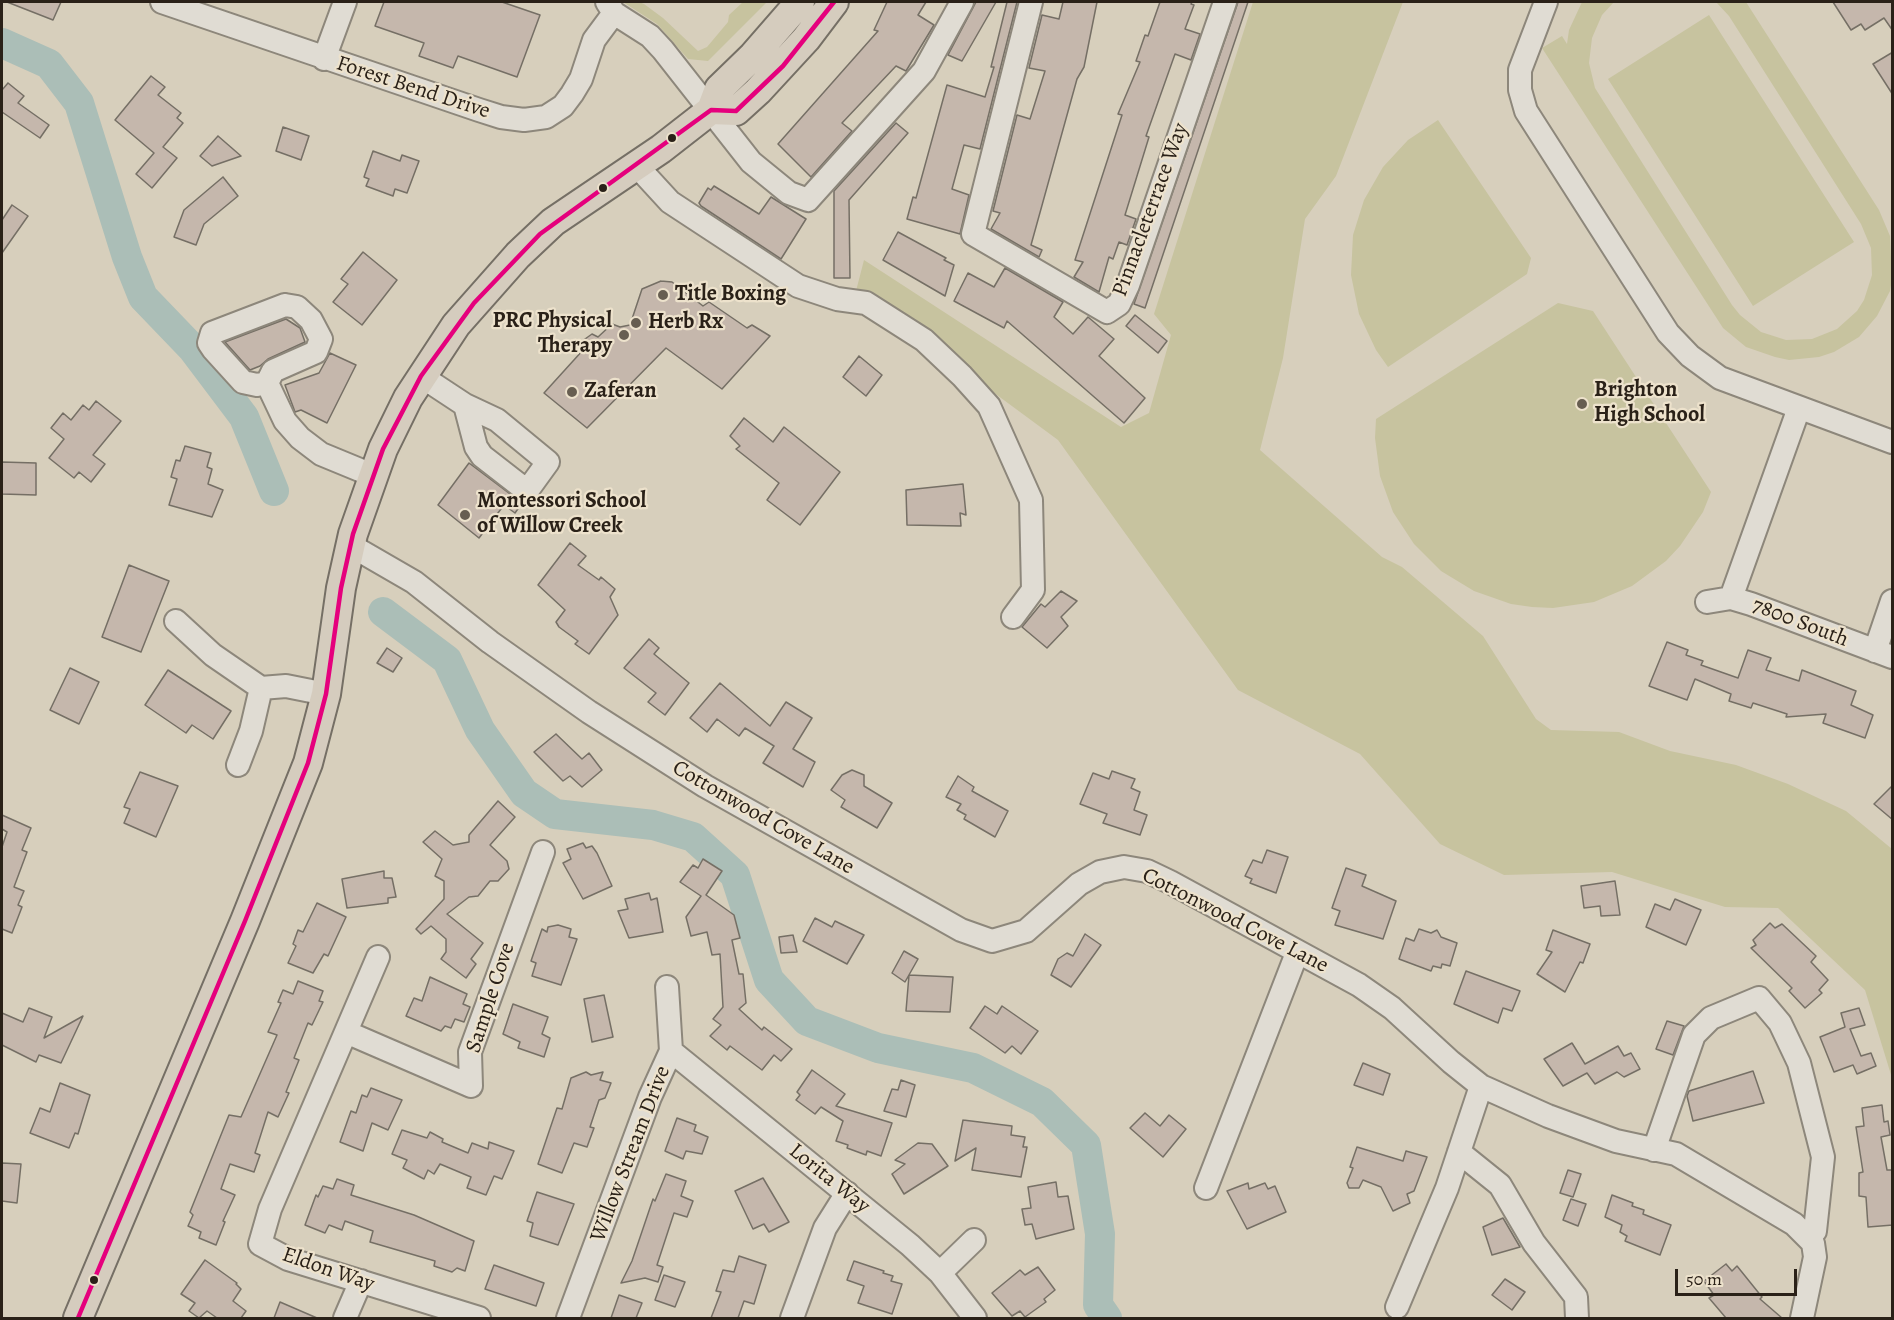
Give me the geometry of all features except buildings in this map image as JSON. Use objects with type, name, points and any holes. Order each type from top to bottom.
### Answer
[{"type":"main road","points":[[78,1318],[245,921],[308,763],[326,694],[350,545],[372,476],[394,425],[421,376],[462,318],[518,255],[553,222],[711,110],[719,89],[753,56],[800,2]]},
{"type":"main road","points":[[711,110],[736,111],[758,92],[806,39],[834,2]]},
{"type":"street","name":"Forest Bend Drive","points":[[162,2],[324,59],[501,117],[524,120],[546,117],[563,106],[581,79],[594,40],[610,7]]},
{"type":"street","points":[[324,59],[345,2]]},
{"type":"street","points":[[610,7],[650,36],[751,162],[789,193],[808,200],[924,71],[962,2]]},
{"type":"street","name":"Pinnacleterrace Way","points":[[1031,2],[973,234],[1107,312],[1119,304],[1128,285],[1225,2]]},
{"type":"street","points":[[1546,2],[1520,70],[1522,100],[1530,120],[1658,320],[1678,345],[1720,378],[1893,442]]},
{"type":"street","points":[[636,165],[670,202],[798,286],[837,299],[866,303],[924,340],[989,406],[1031,500],[1033,590],[1013,617]]},
{"type":"street","points":[[291,304],[311,320],[318,331],[320,346],[311,355],[273,371],[267,383],[249,384],[236,377],[213,349],[209,338],[218,330],[291,304]]},
{"type":"street","points":[[421,376],[465,405]]},
{"type":"street","points":[[267,383],[285,421],[300,438],[321,454],[372,476]]},
{"type":"street","points":[[1731,598],[1799,408]]},
{"type":"street","name":"Cottonwood Cove Lane","points":[[350,545],[414,582],[490,642],[589,712],[705,786],[961,930],[992,941],[1026,931],[1079,884],[1100,872],[1124,867],[1147,871],[1359,985],[1392,1008],[1481,1086],[1548,1116],[1616,1141],[1676,1154],[1703,1168],[1808,1235]]},
{"type":"street","name":"7800 South","points":[[1707,602],[1731,598],[1884,654]]},
{"type":"street","points":[[1884,654],[1893,601]]},
{"type":"street","points":[[176,621],[213,655],[261,688],[286,686],[326,694]]},
{"type":"street","points":[[238,765],[251,731],[261,688]]},
{"type":"street","name":"Sample Cove","points":[[346,1032],[471,1086],[470,1052],[543,852]]},
{"type":"street","points":[[1206,1188],[1297,952]]},
{"type":"street","points":[[346,1032],[378,957]]},
{"type":"street","name":"Willow Stream Drive","points":[[568,1318],[650,1097],[671,1051],[667,987]]},
{"type":"street","points":[[1654,1150],[1694,1035],[1711,1018],[1759,998],[1780,1023],[1799,1063],[1823,1158],[1815,1231],[1808,1235],[1814,1243],[1815,1257],[1802,1318]]},
{"type":"street","name":"Eldon Way","points":[[346,1032],[270,1209],[260,1244],[288,1259],[479,1318]]},
{"type":"street","name":"Lorita Way","points":[[671,1051],[910,1245],[939,1273],[975,1318]]},
{"type":"street","points":[[1397,1306],[1447,1188],[1481,1086]]},
{"type":"street","points":[[1459,1152],[1500,1185],[1534,1243],[1576,1297],[1577,1318]]},
{"type":"street","points":[[792,1318],[825,1228],[847,1193]]},
{"type":"street","points":[[939,1273],[974,1240]]},
{"type":"street","points":[[345,1318],[361,1281]]},
{"type":"shaded area","points":[[623,2],[644,4],[663,18],[698,51],[707,47],[728,22],[729,15],[743,2],[767,2],[708,61],[688,59],[657,24]]},
{"type":"shaded area","points":[[1253,2],[1403,2],[1336,176],[1305,219],[1283,358],[1260,450],[1382,557],[1402,567],[1483,636],[1536,719],[1551,730],[1619,732],[1670,751],[1736,765],[1788,784],[1846,811],[1892,849],[1892,1078],[1865,990],[1778,908],[1725,907],[1612,872],[1504,875],[1440,844],[1360,754],[1238,690],[1058,440],[856,291],[864,260],[1121,427],[1149,413],[1171,335],[1154,314]]},
{"type":"shaded area","points":[[1582,2],[1614,2],[1602,15],[1592,38],[1589,63],[1595,88],[1732,305],[1740,315],[1761,332],[1786,340],[1812,339],[1837,329],[1857,311],[1864,300],[1872,275],[1871,248],[1861,224],[1729,16],[1716,2],[1746,2],[1879,210],[1890,236],[1892,279],[1890,291],[1877,316],[1859,337],[1834,352],[1819,357],[1789,360],[1746,347],[1723,328],[1542,48],[1562,36],[1567,44],[1569,30]]},
{"type":"shaded area","points":[[1709,15],[1854,242],[1753,306],[1608,79]]},
{"type":"shaded area","points":[[1438,120],[1531,258],[1527,274],[1388,367],[1376,350],[1359,314],[1351,275],[1353,235],[1364,200],[1383,167],[1408,140]]},
{"type":"shaded area","points":[[1558,303],[1593,311],[1711,492],[1703,512],[1680,546],[1666,561],[1632,586],[1594,602],[1553,608],[1532,607],[1511,604],[1474,591],[1441,571],[1414,544],[1393,512],[1380,476],[1375,438],[1376,419]]},
{"type":"waterway","points":[[2,43],[49,64],[79,103],[127,257],[143,297],[192,348],[244,417],[274,491]]},
{"type":"waterway","points":[[383,612],[447,660],[480,730],[524,793],[555,814],[653,825],[693,837],[735,875],[769,980],[807,1021],[878,1048],[973,1068],[1042,1102],[1086,1145],[1100,1234],[1098,1305],[1107,1318]]},
{"type":"transit line","points":[[78,1318],[245,921],[308,763],[326,694],[341,588],[353,534],[383,449],[421,376],[474,303],[540,234],[711,110],[736,111],[783,66],[834,2]]},
{"type":"place","name":"Title Boxing","points":[[663,295]]},
{"type":"place","name":"Herb Rx","points":[[636,323]]},
{"type":"place","name":"PRC Physical Therapy","points":[[624,335]]},
{"type":"place","name":"Zaferan","points":[[572,392]]},
{"type":"place","name":"Brighton High School","points":[[1582,404]]},
{"type":"place","name":"Montessori School of Willow Creek","points":[[465,515]]}]
